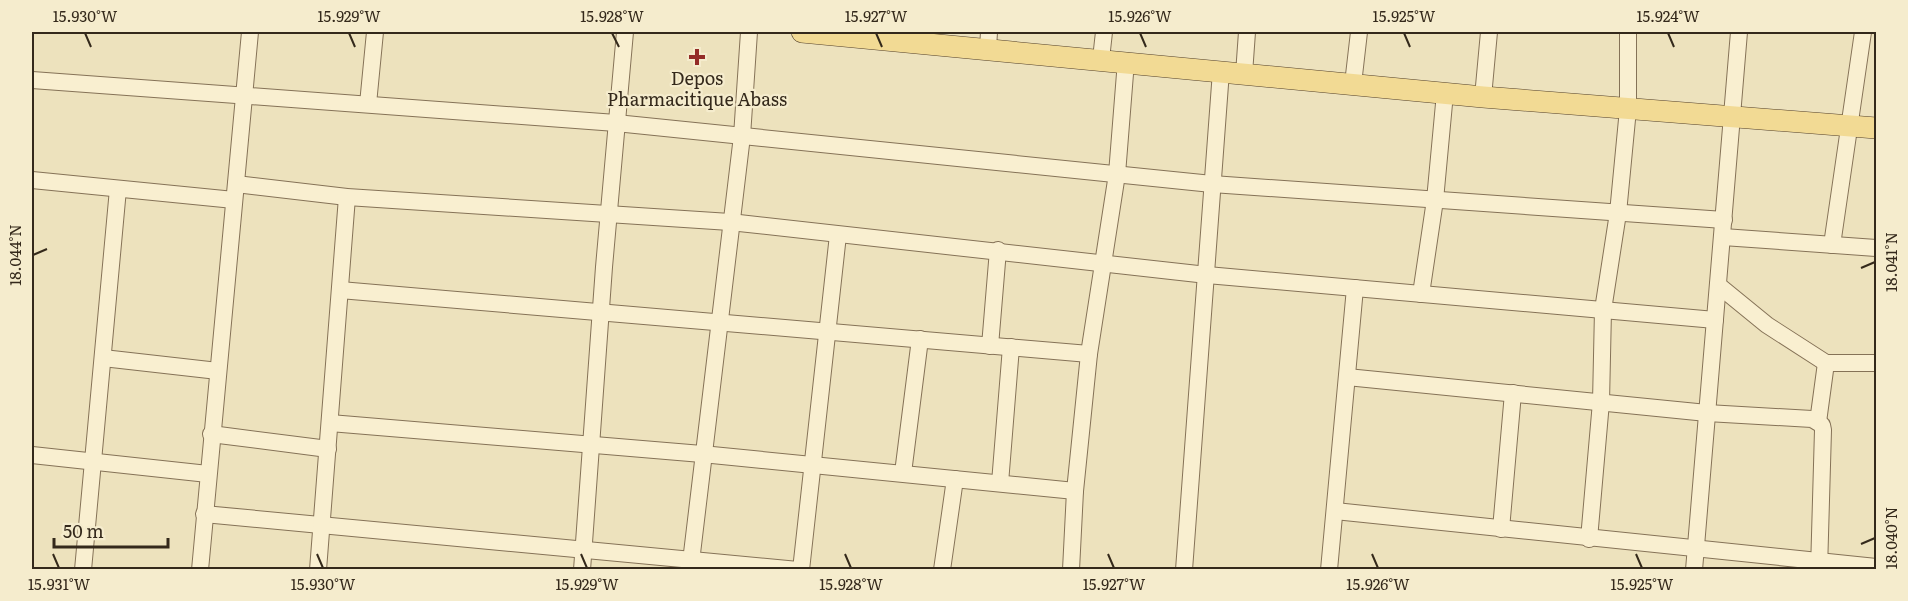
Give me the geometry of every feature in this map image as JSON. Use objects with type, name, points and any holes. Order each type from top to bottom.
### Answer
[{"type":"main road","points":[[802,32],[988,40],[1101,59],[1221,72],[1483,97],[1876,128]]},
{"type":"street","points":[[200,570],[250,32]]},
{"type":"street","points":[[368,104],[375,32]]},
{"type":"street","points":[[582,570],[600,312],[625,32]]},
{"type":"street","points":[[690,564],[742,136],[749,32]]},
{"type":"street","points":[[1101,59],[1104,32]]},
{"type":"street","points":[[1244,74],[1248,32]]},
{"type":"street","points":[[1353,84],[1359,32]]},
{"type":"street","points":[[1483,97],[1488,32]]},
{"type":"street","points":[[1589,539],[1601,402],[1603,310],[1618,213],[1628,109],[1628,32]]},
{"type":"street","points":[[1694,570],[1739,32]]},
{"type":"street","points":[[1832,244],[1863,32]]},
{"type":"street","points":[[1071,570],[1075,491],[1089,354],[1105,263],[1117,174],[1126,61]]},
{"type":"street","points":[[1184,570],[1221,72]]},
{"type":"street","points":[[32,80],[616,123],[1212,184],[1618,213],[1832,244],[1876,248]]},
{"type":"street","points":[[1421,294],[1435,200],[1445,93]]},
{"type":"street","points":[[32,180],[118,189],[347,197],[609,216],[730,222],[1207,275],[1715,320]]},
{"type":"street","points":[[83,570],[118,189]]},
{"type":"street","points":[[318,570],[347,197]]},
{"type":"street","points":[[204,514],[584,550],[690,564],[800,570],[829,332],[838,235]]},
{"type":"street","points":[[990,346],[998,250]]},
{"type":"street","points":[[1718,285],[1767,325],[1826,363],[1876,363]]},
{"type":"street","points":[[1329,570],[1355,288]]},
{"type":"street","points":[[340,290],[1089,354]]},
{"type":"street","points":[[903,473],[920,339]]},
{"type":"street","points":[[1000,483],[1011,347]]},
{"type":"street","points":[[103,358],[218,371]]},
{"type":"street","points":[[1818,422],[1826,363]]},
{"type":"street","points":[[1347,377],[1707,413],[1802,416],[1818,422],[1823,430],[1820,566]]},
{"type":"street","points":[[1501,529],[1512,393]]},
{"type":"street","points":[[330,423],[702,454],[1075,491]]},
{"type":"street","points":[[211,434],[328,449]]},
{"type":"street","points":[[32,455],[208,474]]},
{"type":"street","points":[[942,570],[955,479]]},
{"type":"street","points":[[1335,511],[1696,550],[1820,566],[1876,567]]},
{"type":"place","name":"Depos Pharmacitique Abass","points":[[697,57]]}]
